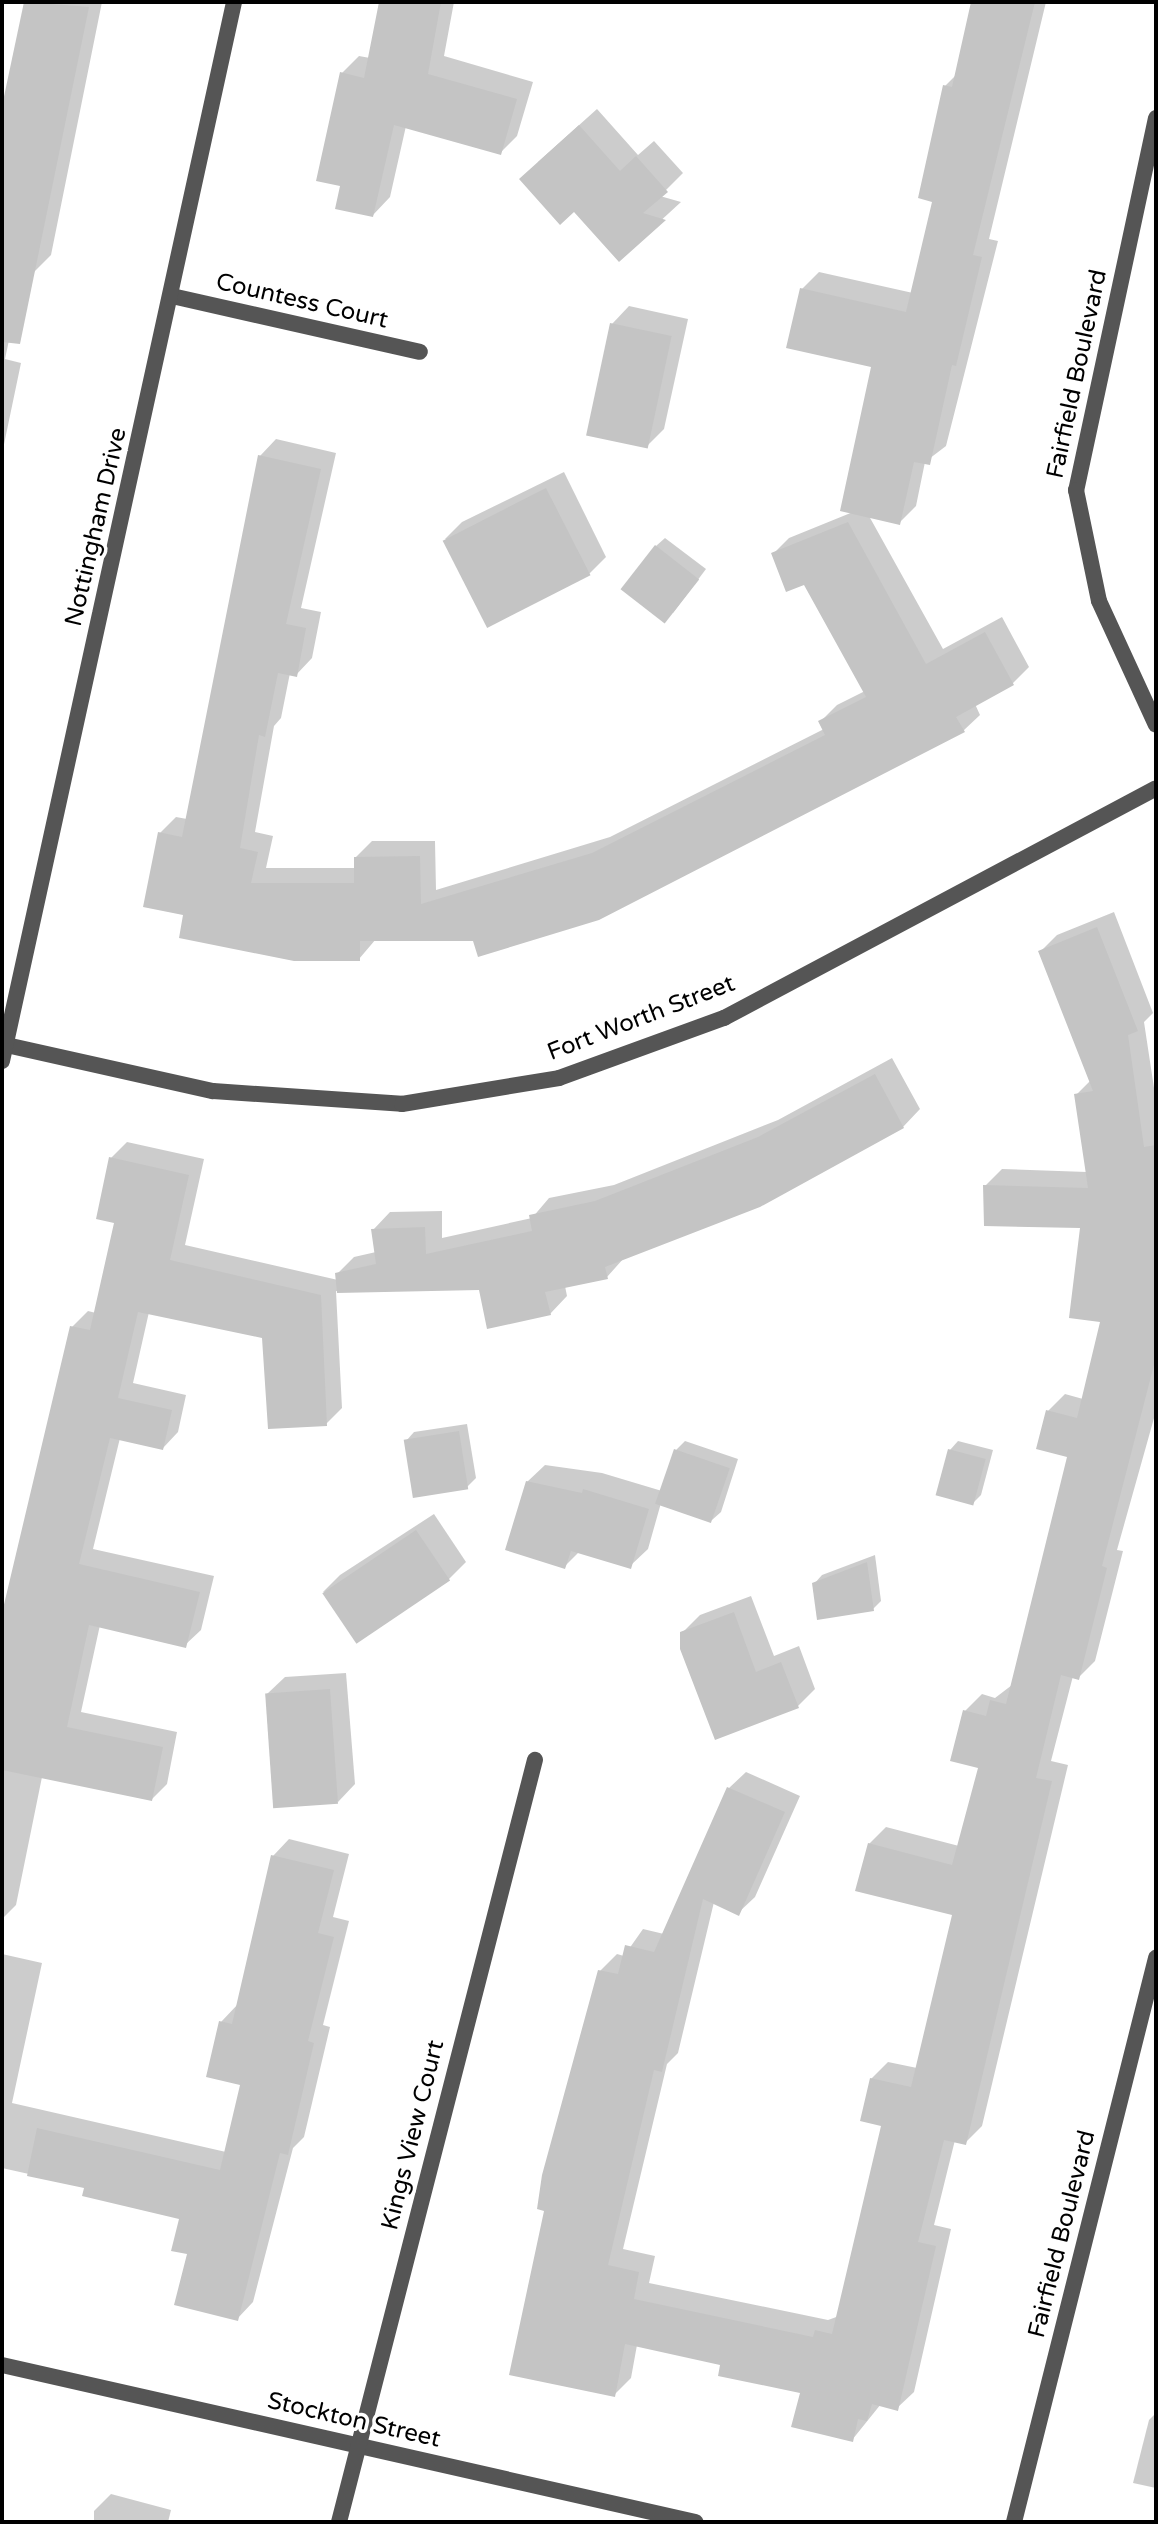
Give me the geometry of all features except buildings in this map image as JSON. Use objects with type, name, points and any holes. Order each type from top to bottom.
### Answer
[{"type":"street","name":"Nottingham Drive","points":[[2,1061],[234,2]]},
{"type":"street","name":"Fairfield Boulevard","points":[[1156,118],[1076,490],[1099,601],[1156,725]]},
{"type":"street","name":"Countess Court","points":[[172,296],[420,352]]},
{"type":"street","name":"Fort Worth Street","points":[[4,1044],[213,1091],[402,1104],[559,1078],[724,1018],[1156,788]]},
{"type":"street","name":"Kings View Court","points":[[339,2522],[535,1760]]},
{"type":"street","name":"Fairfield Boulevard","points":[[1014,2522],[1156,1958]]},
{"type":"street","name":"Stockton Street","points":[[2,2365],[695,2522]]}]
